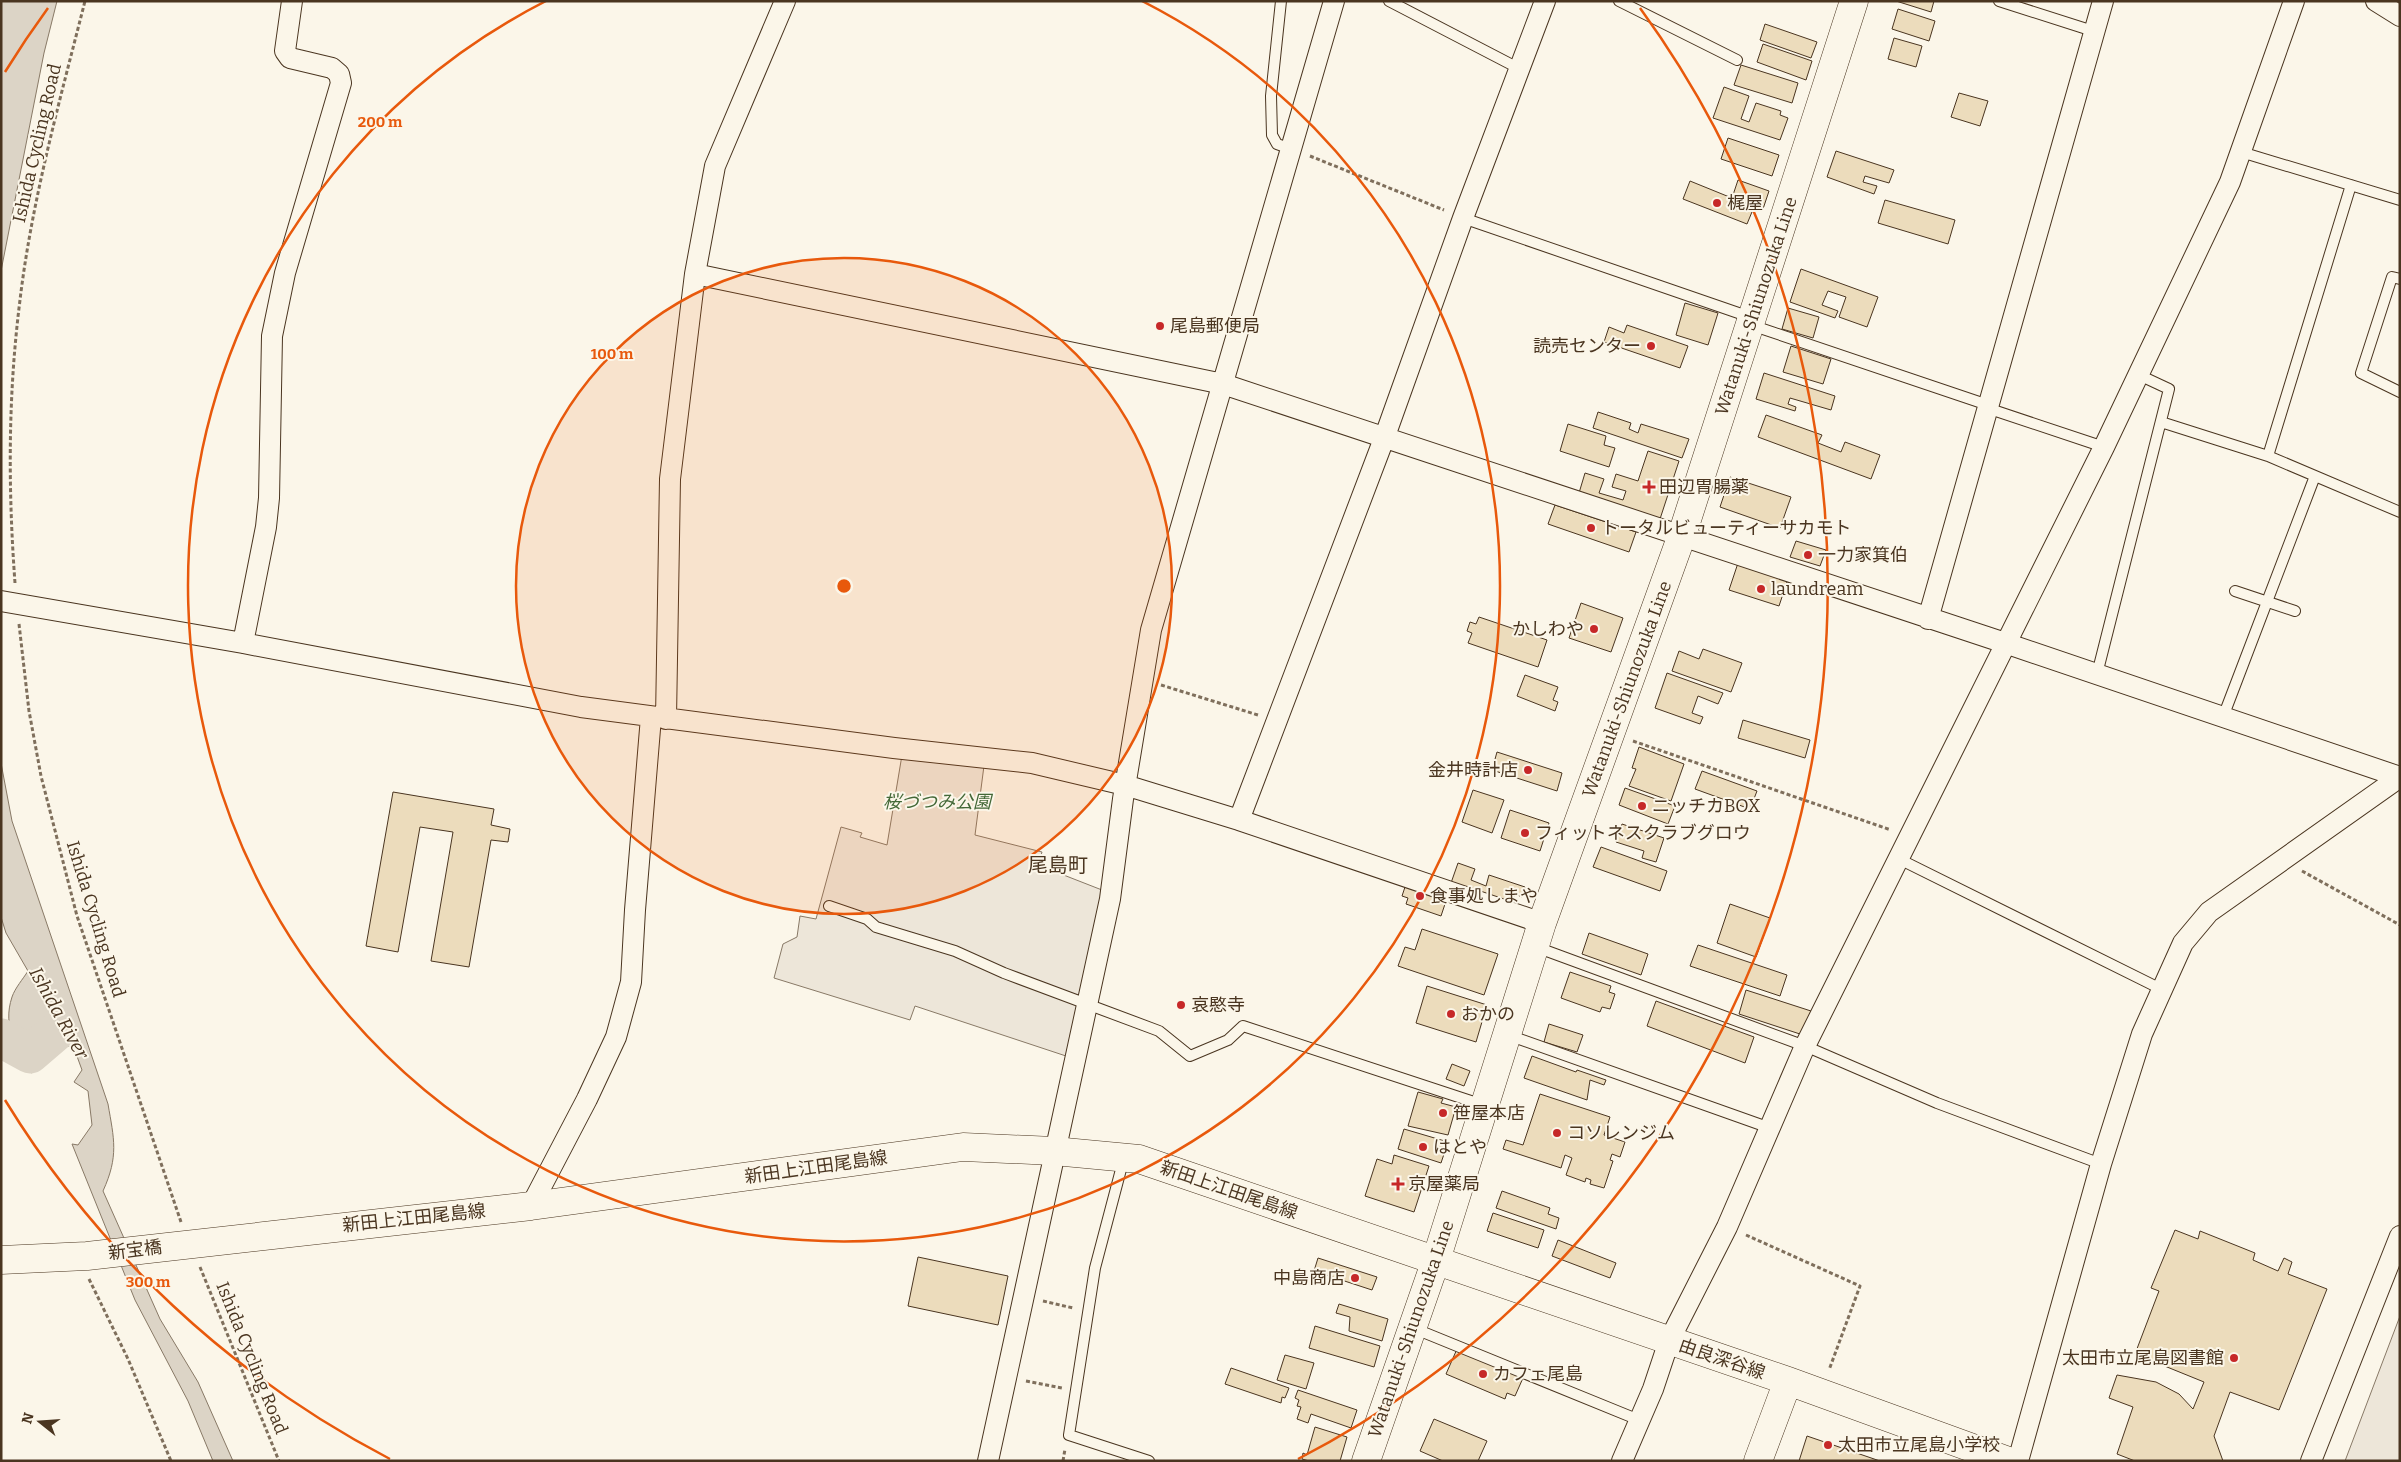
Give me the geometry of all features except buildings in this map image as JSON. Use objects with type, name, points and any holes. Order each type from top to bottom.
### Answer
[{"type":"main road","name":"Watanuki-Shiunozuka Line","points":[[1366,1461],[1436,1260],[1539,935],[1682,535],[1854,1]]},
{"type":"main road","name":"新田上江田尾島線","points":[[182,1232],[531,1206],[963,1148],[1054,1150],[1139,1159],[1436,1260]]},
{"type":"main road","name":"新宝橋","points":[[86,1264],[182,1232]]},
{"type":"main road","points":[[1,1260],[86,1264]]},
{"type":"main road","name":"由良深谷線","points":[[1436,1260],[1788,1381],[2008,1461]]},
{"type":"main road","points":[[1758,1461],[1788,1381]]},
{"type":"street","points":[[243,643],[265,536],[269,498],[272,336],[285,273],[341,83],[339,74],[332,68],[290,58],[286,51],[292,1]]},
{"type":"street","points":[[531,1206],[587,1099],[616,1037],[631,982],[635,910],[658,718],[670,480],[695,274],[715,166],[785,1]]},
{"type":"street","points":[[988,1461],[1110,899],[1125,784],[1142,679],[1162,587],[1334,1]]},
{"type":"street","points":[[1239,820],[1385,436],[1463,218],[1545,1]]},
{"type":"street","points":[[1928,618],[2103,1]]},
{"type":"street","points":[[1622,1461],[1670,1341],[1727,1227],[1806,1046],[2008,644],[2139,375],[2230,182],[2294,1]]},
{"type":"street","points":[[2376,1],[2400,16]]},
{"type":"street","points":[[695,274],[1223,384],[1682,535],[2400,777]]},
{"type":"street","points":[[12,603],[243,643],[571,705],[658,718],[1032,763],[1125,784],[1239,820],[1539,935]]},
{"type":"street","points":[[2018,1461],[2101,1164],[2142,1034],[2183,943],[2209,912],[2400,777]]},
{"type":"street","points":[[2311,1461],[2400,1236]]},
{"type":"lane","points":[[1281,1],[1271,96],[1272,135],[1277,144],[1291,149]]},
{"type":"lane","points":[[1390,1],[1520,69]]},
{"type":"lane","points":[[1619,1],[1737,60]]},
{"type":"lane","points":[[1999,1],[2093,32]]},
{"type":"lane","points":[[2240,152],[2400,200]]},
{"type":"lane","points":[[2268,456],[2350,185]]},
{"type":"lane","points":[[1463,218],[2104,447]]},
{"type":"lane","points":[[2400,279],[2392,276],[2361,373],[2400,392]]},
{"type":"lane","points":[[2097,674],[2169,389],[2139,375]]},
{"type":"lane","points":[[2160,422],[2268,456],[2400,512]]},
{"type":"lane","points":[[2223,717],[2315,476]]},
{"type":"lane","points":[[2235,591],[2295,611]]},
{"type":"lane","points":[[1899,859],[2161,989]]},
{"type":"lane","points":[[830,906],[867,919],[876,927],[955,951],[1004,972],[1159,1031],[1190,1056],[1228,1040],[1243,1026],[1485,1105]]},
{"type":"lane","points":[[1539,935],[1806,1046],[1937,1103],[2101,1164]]},
{"type":"lane","points":[[1507,1035],[1770,1128]]},
{"type":"lane","points":[[1124,1158],[1095,1268],[1069,1435],[1149,1461]]},
{"type":"lane","points":[[1412,1328],[1640,1420]]},
{"type":"path","name":"Ishida Cycling Road","points":[[85,1],[45,165],[20,299],[12,386],[9,498],[12,603],[40,776],[77,916],[182,1232]]},
{"type":"path","points":[[1291,149],[1463,218]]},
{"type":"path","points":[[1142,679],[1276,721]]},
{"type":"path","points":[[1611,734],[1910,837]]},
{"type":"path","points":[[2299,869],[2338,893],[2400,925]]},
{"type":"path","points":[[1727,1227],[1860,1286],[1821,1393]]},
{"type":"path","points":[[86,1264],[171,1461]]},
{"type":"path","name":"Ishida Cycling Road","points":[[199,1266],[279,1461]]},
{"type":"path","points":[[1023,1296],[1088,1312]]},
{"type":"path","points":[[1006,1377],[1076,1390]]},
{"type":"green space","name":"桜づつみ公園","points":[[903,749],[985,758],[975,835],[1042,852],[1038,865],[1102,890],[1066,1056],[915,1006],[910,1020],[774,978],[783,944],[797,937],[800,916],[816,919],[841,827],[862,833],[860,837],[887,845]]},
{"type":"green space","points":[[2400,1316],[2400,1461],[2345,1461]]},
{"type":"water","points":[[1,1],[57,1],[44,53],[1,271]]},
{"type":"water","name":"Ishida River","points":[[1,763],[12,821],[108,1104],[114,1148],[111,1168],[103,1191],[160,1319],[198,1382],[233,1461],[213,1461],[188,1401],[135,1300],[72,1144],[78,1145],[92,1125],[88,1091],[74,1082],[82,1070],[74,1048],[58,1042],[55,1057],[31,1073],[12,1037],[9,1008],[13,994],[28,971],[6,933],[1,917]]},
{"type":"waterway","name":"Ishida River","points":[[1,1038],[30,1054],[58,1030]]},
{"type":"place","name":"梶屋","points":[[1717,203]]},
{"type":"place","name":"尾島郵便局","points":[[1160,326]]},
{"type":"place","name":"読売センター","points":[[1651,346]]},
{"type":"place","name":"田辺胃腸薬","points":[[1649,487]]},
{"type":"place","name":"トータルビューティーサカモト","points":[[1591,528]]},
{"type":"place","name":"一力家箕伯","points":[[1808,555]]},
{"type":"place","name":"laundream","points":[[1761,589]]},
{"type":"place","name":"かしわや","points":[[1594,629]]},
{"type":"place","name":"金井時計店","points":[[1528,770]]},
{"type":"place","name":"ニッチカBOX","points":[[1642,806]]},
{"type":"place","name":"フィットネスクラブグロウ","points":[[1525,833]]},
{"type":"place","name":"食事処しまや","points":[[1420,896]]},
{"type":"place","name":"哀愍寺","points":[[1181,1005]]},
{"type":"place","name":"おかの","points":[[1451,1014]]},
{"type":"place","name":"笹屋本店","points":[[1443,1113]]},
{"type":"place","name":"コソレンジム","points":[[1557,1133]]},
{"type":"place","name":"はとや","points":[[1423,1147]]},
{"type":"place","name":"京屋薬局","points":[[1398,1184]]},
{"type":"place","name":"中島商店","points":[[1355,1278]]},
{"type":"place","name":"太田市立尾島図書館","points":[[2234,1358]]},
{"type":"place","name":"カフェ尾島","points":[[1483,1374]]},
{"type":"place","name":"太田市立尾島小学校","points":[[1828,1445]]},
{"type":"district","name":"尾島町","points":[[1058,865]]}]
